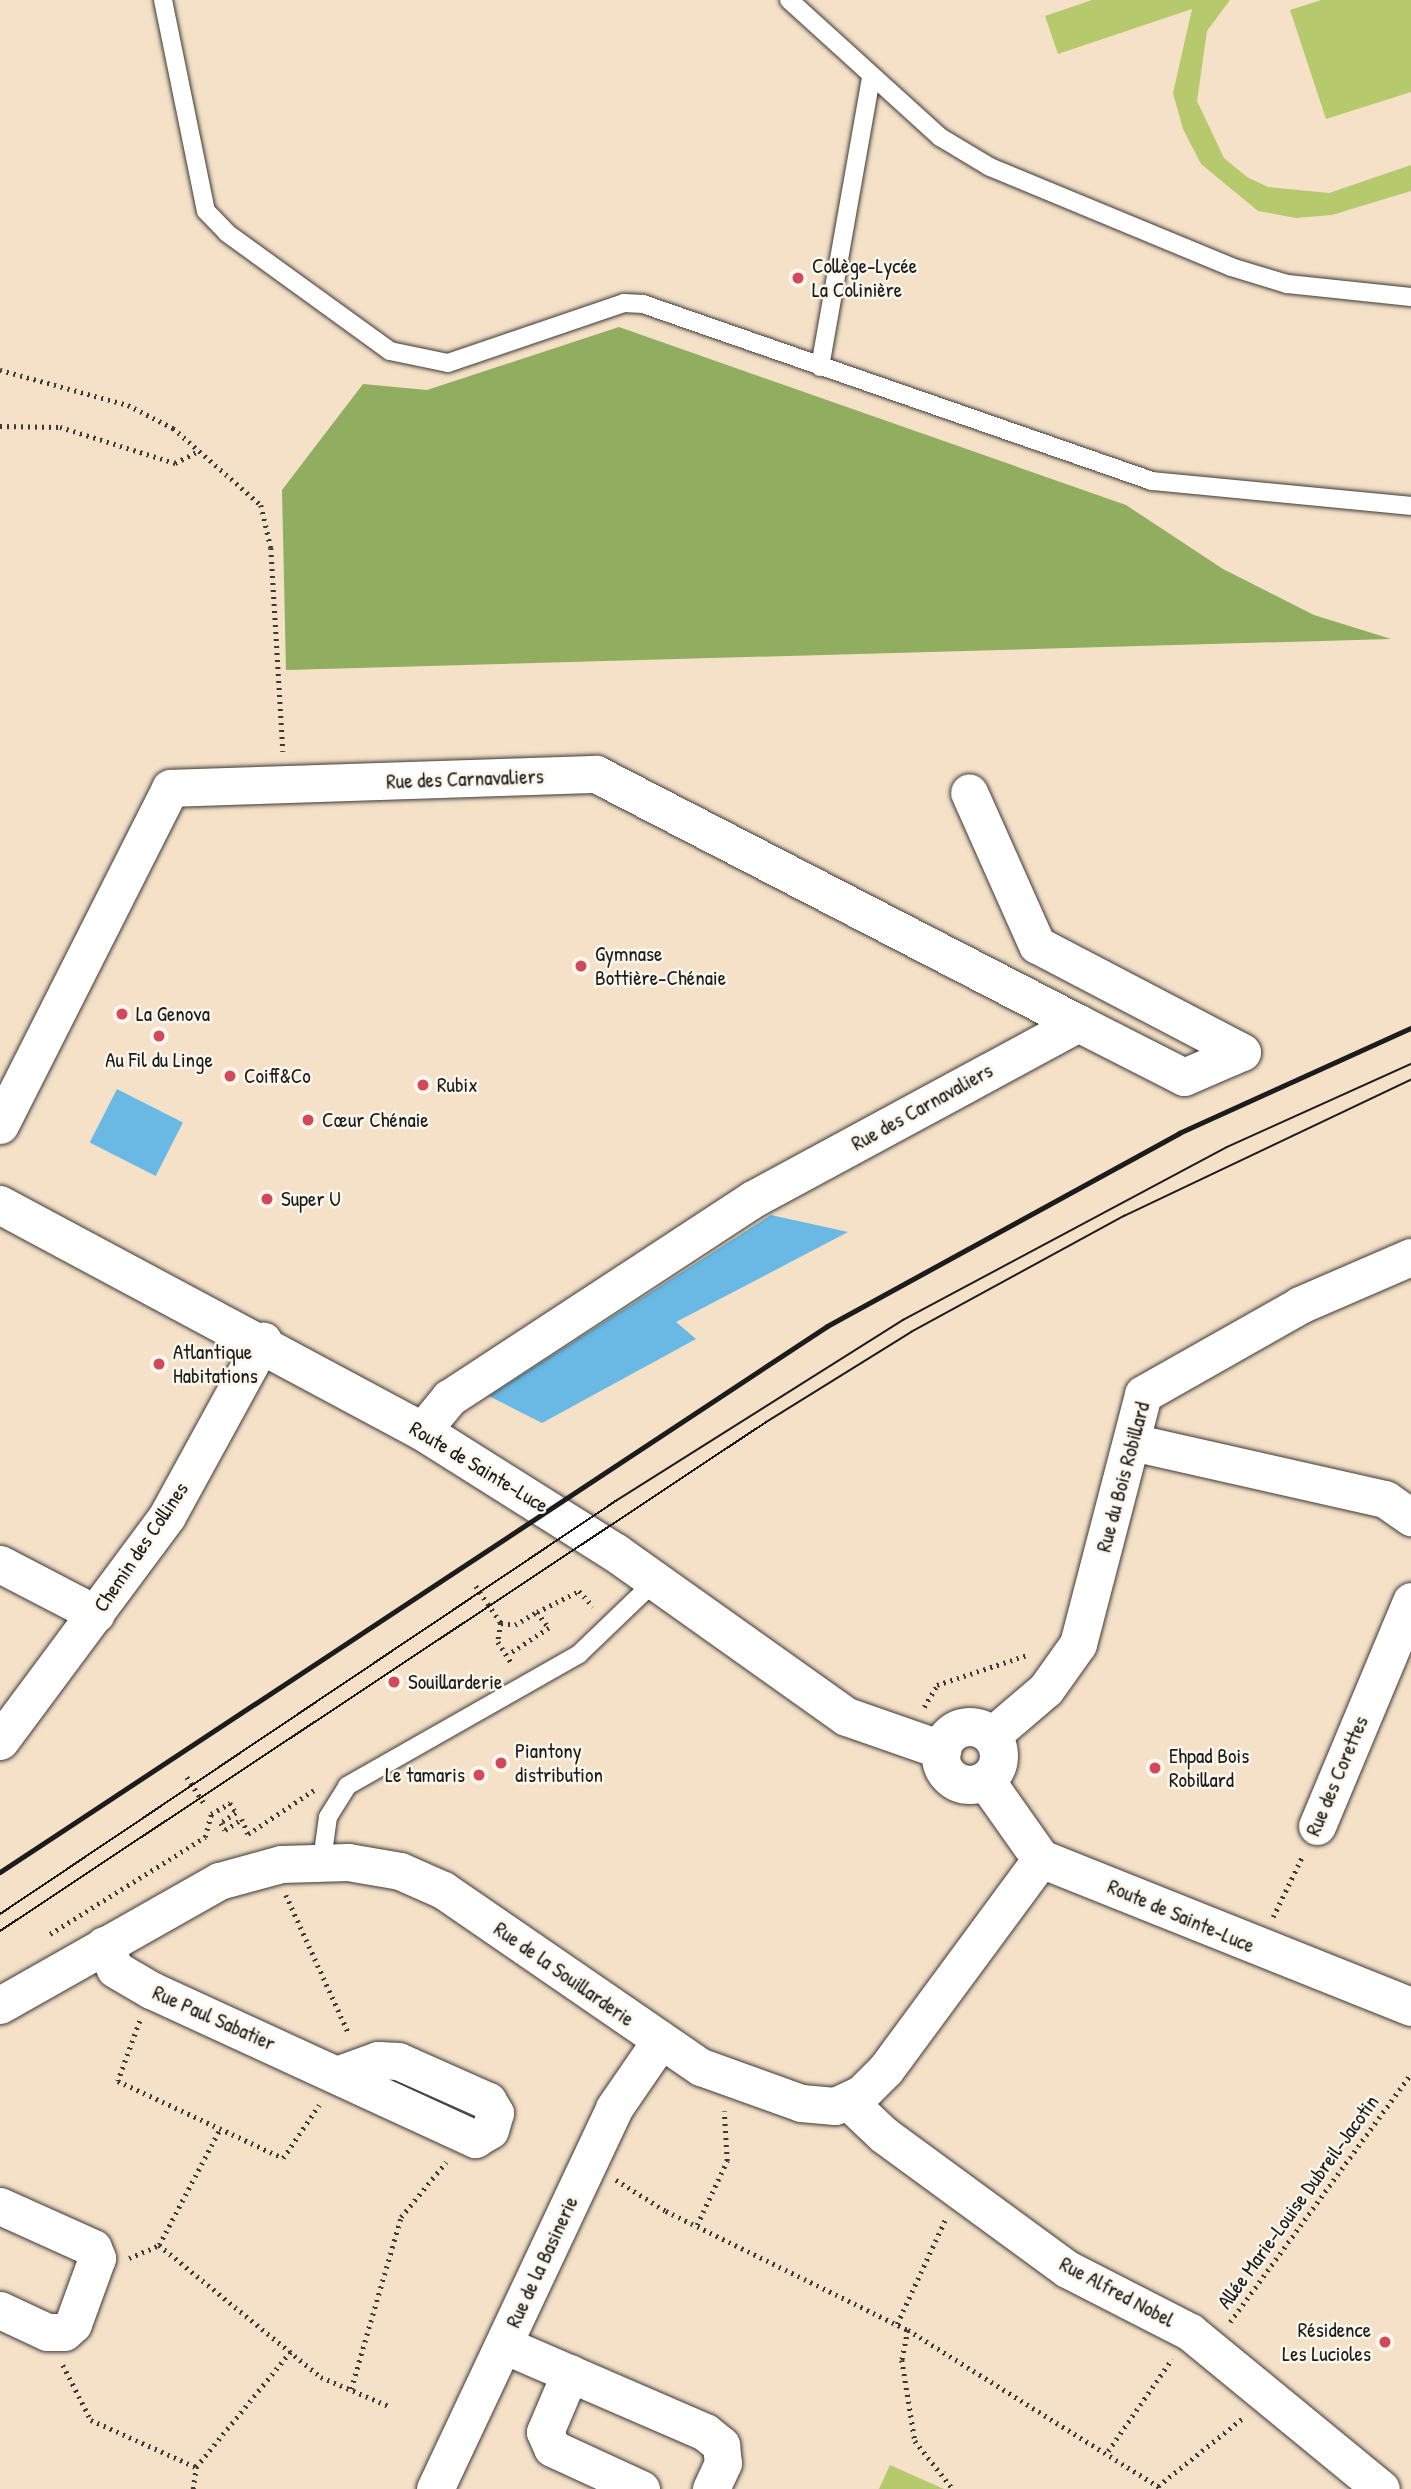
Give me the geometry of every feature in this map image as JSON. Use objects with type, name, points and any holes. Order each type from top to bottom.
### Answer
[{"type":"street","name":"Rue des Carnavaliers","points":[[0,1125],[170,788],[596,774],[1184,1077],[1242,1052],[1037,945],[969,792]]},
{"type":"street","name":"Rue des Carnavaliers","points":[[422,1431],[449,1398],[753,1199],[1078,1023]]},
{"type":"street","name":"Route de Sainte-Luce","points":[[0,1205],[263,1341],[422,1431],[654,1582],[847,1717],[942,1751]]},
{"type":"street","name":"Rue du Bois Robillard","points":[[990,1736],[1046,1689],[1078,1644],[1143,1394],[1300,1305],[1411,1257]]},
{"type":"street","name":"Chemin des Collines","points":[[0,1741],[167,1516],[263,1341]]},
{"type":"street","points":[[1132,1442],[1385,1499],[1411,1517]]},
{"type":"street","points":[[0,1564],[96,1614]]},
{"type":"street","name":"Rue des Corettes","points":[[1317,1826],[1411,1601]]},
{"type":"street","points":[[975,1728],[990,1736],[999,1759],[986,1781],[958,1783],[944,1769],[942,1751],[958,1730],[975,1728]]},
{"type":"street","points":[[849,2102],[886,2068],[1041,1859],[986,1781]]},
{"type":"street","name":"Route de Sainte-Luce","points":[[1041,1859],[1258,1949],[1411,2007]]},
{"type":"street","name":"Rue de la Souillarderie","points":[[0,2005],[219,1881],[281,1864],[323,1860],[400,1871],[443,1889],[701,2067],[784,2099],[817,2107],[849,2102]]},
{"type":"street","name":"Rue Paul Sabatier","points":[[104,1945],[115,1969],[151,1990],[351,2070],[468,2135]]},
{"type":"street","name":"Rue de la Basinerie","points":[[435,2489],[620,2097],[660,2041]]},
{"type":"street","name":"Rue Alfred Nobel","points":[[849,2102],[962,2193],[1077,2275],[1200,2340],[1381,2489]]},
{"type":"street","points":[[0,2206],[93,2248],[95,2273],[73,2325],[47,2332],[0,2310]]},
{"type":"street","points":[[504,2345],[713,2438],[721,2445],[723,2463],[711,2489]]},
{"type":"street","points":[[570,2373],[545,2432],[552,2448],[641,2489]]},
{"type":"lane","points":[[163,0],[206,211],[227,233],[390,351],[448,363],[625,303],[1153,481],[1411,506]]},
{"type":"lane","points":[[789,0],[871,78],[940,137],[990,167],[1231,267],[1287,284],[1411,298]]},
{"type":"lane","points":[[820,367],[871,78]]},
{"type":"lane","points":[[323,1860],[328,1817],[347,1786],[579,1654],[654,1582]]},
{"type":"path","points":[[0,370],[128,405],[200,450],[261,505],[271,548],[286,786]]},
{"type":"path","points":[[0,426],[60,427],[175,463],[200,450]]},
{"type":"path","points":[[475,1586],[501,1623],[498,1642],[517,1672]]},
{"type":"path","points":[[501,1623],[515,1625],[567,1597]]},
{"type":"path","points":[[508,1655],[549,1628],[537,1612]]},
{"type":"path","points":[[924,1708],[937,1685],[1037,1652]]},
{"type":"path","points":[[187,1777],[204,1803]]},
{"type":"path","points":[[46,1937],[205,1837],[210,1813],[230,1803],[236,1813],[220,1822],[225,1830],[243,1819],[248,1834]]},
{"type":"path","name":"Rue des Corettes","points":[[1258,1949],[1317,1826]]},
{"type":"path","points":[[151,1990],[118,2081],[283,2158],[351,2070],[283,1889],[281,1864]]},
{"type":"path","name":"Allée Marie-Louise Dubreil-Jacotin","points":[[1108,2451],[1200,2340],[1411,2074]]},
{"type":"path","points":[[697,2225],[727,2161],[724,2109],[712,2104]]},
{"type":"path","points":[[95,2273],[159,2245],[220,2128]]},
{"type":"path","points":[[351,2389],[401,2217],[468,2135]]},
{"type":"path","points":[[588,2162],[697,2225],[908,2330],[1108,2451],[1160,2487],[1267,2395]]},
{"type":"path","points":[[897,2324],[962,2193]]},
{"type":"path","points":[[159,2245],[321,2377],[391,2407]]},
{"type":"path","points":[[908,2330],[902,2360],[915,2441],[953,2489]]},
{"type":"path","points":[[47,2332],[91,2420],[196,2467]]},
{"type":"path","points":[[193,2489],[196,2467],[290,2352]]},
{"type":"green space","points":[[1092,0],[1230,0],[1207,31],[1197,101],[1224,158],[1247,177],[1268,187],[1329,193],[1411,165],[1411,191],[1332,215],[1296,218],[1258,211],[1201,164],[1183,129],[1173,93],[1192,9],[1058,54],[1045,16]]},
{"type":"green space","points":[[1321,0],[1411,0],[1411,92],[1326,119],[1290,10]]},
{"type":"green space","points":[[619,327],[1126,505],[1223,569],[1314,615],[1391,639],[286,670],[282,490],[363,384],[427,390]]},
{"type":"green space","points":[[890,2465],[944,2489],[879,2489]]},
{"type":"water","points":[[117,1089],[183,1123],[156,1176],[90,1142]]},
{"type":"water","points":[[771,1215],[848,1232],[676,1322],[696,1339],[542,1423],[489,1396]]},
{"type":"tram line","points":[[0,1914],[617,1500],[903,1320],[1227,1147],[1411,1064]]},
{"type":"tram line","points":[[0,1931],[766,1422],[911,1332],[1124,1216],[1411,1080]]},
{"type":"railway","points":[[0,1872],[827,1326],[1179,1133],[1411,1028]]},
{"type":"place","name":"Collège-Lycée La Colinière","points":[[798,278]]},
{"type":"place","name":"Gymnase Bottière-Chénaie","points":[[581,966]]},
{"type":"place","name":"La Genova","points":[[122,1014]]},
{"type":"place","name":"Au Fil du Linge","points":[[159,1036]]},
{"type":"place","name":"Coiff&Co","points":[[230,1076]]},
{"type":"place","name":"Rubix","points":[[423,1085]]},
{"type":"place","name":"Cœur Chénaie","points":[[308,1120]]},
{"type":"place","name":"Super U","points":[[267,1199]]},
{"type":"place","name":"Atlantique Habitations","points":[[159,1364]]},
{"type":"place","name":"Souillarderie","points":[[394,1682]]},
{"type":"place","name":"Piantony distribution","points":[[501,1763]]},
{"type":"place","name":"Ehpad Bois Robillard","points":[[1155,1768]]},
{"type":"place","name":"Le tamaris","points":[[479,1775]]},
{"type":"place","name":"Résidence Les Lucioles","points":[[1385,2342]]}]
